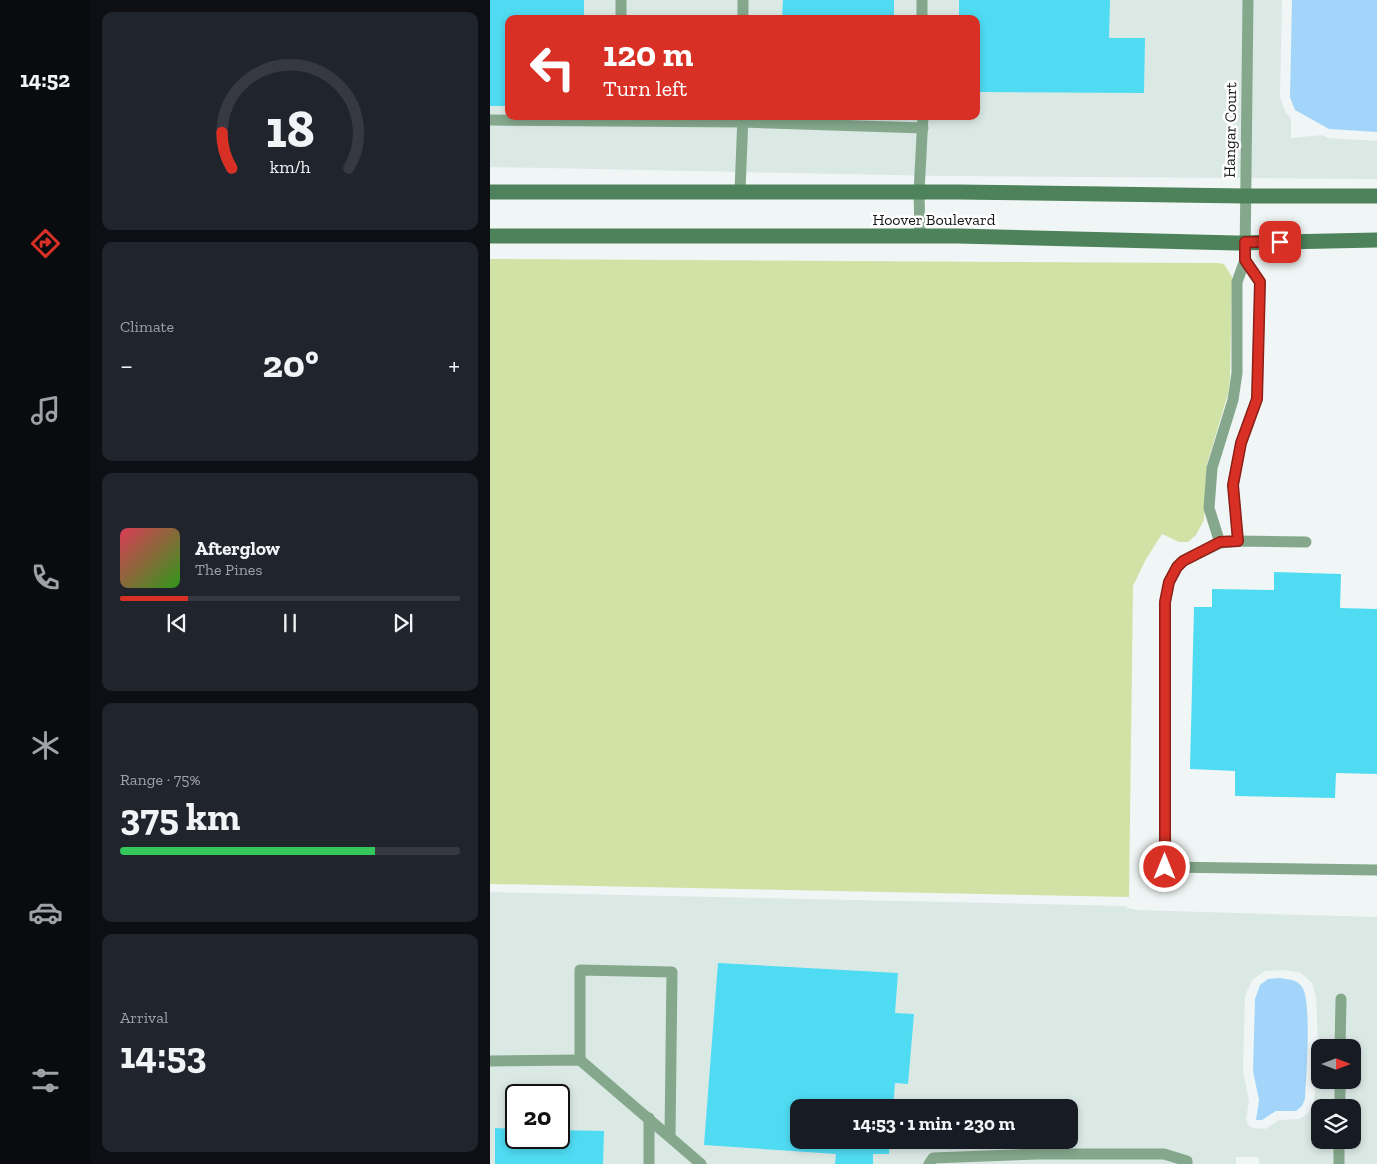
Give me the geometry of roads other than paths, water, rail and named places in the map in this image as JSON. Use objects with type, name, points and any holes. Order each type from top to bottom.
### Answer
[{"type":"main road","name":"Hoover Boulevard","points":[[490,192],[740,191],[1377,196]]},
{"type":"main road","name":"Hoover Boulevard","points":[[490,236],[920,236],[1245,242],[1377,240]]},
{"type":"lane","points":[[621,0],[621,15]]},
{"type":"lane","points":[[743,0],[743,15]]},
{"type":"lane","points":[[922,0],[922,15]]},
{"type":"lane","name":"Hangar Court","points":[[1220,542],[1209,508],[1212,468],[1233,400],[1237,372],[1237,282],[1245,260],[1248,0]]},
{"type":"lane","points":[[490,120],[505,120]]},
{"type":"lane","points":[[740,191],[743,120]]},
{"type":"lane","points":[[803,120],[923,122],[920,236]]},
{"type":"lane","points":[[1238,541],[1233,485],[1241,443],[1257,399],[1260,282],[1245,260]]},
{"type":"lane","points":[[1306,542],[1220,542],[1183,561],[1177,567],[1169,582],[1165,602],[1165,867],[1377,870]]},
{"type":"lane","points":[[580,1060],[580,970],[672,972],[670,1136]]},
{"type":"lane","points":[[1340,1039],[1341,999]]},
{"type":"lane","points":[[490,1061],[580,1060],[701,1164]]},
{"type":"lane","points":[[648,1164],[649,1118]]},
{"type":"lane","points":[[1339,1149],[1339,1164]]},
{"type":"lane","points":[[929,1164],[933,1158],[1040,1154],[1164,1154],[1187,1161],[1186,1164]]},
{"type":"water","points":[[1292,0],[1377,0],[1377,132],[1329,129],[1295,110],[1290,97]]},
{"type":"water","points":[[1281,978],[1298,982],[1305,995],[1308,1040],[1305,1099],[1302,1106],[1296,1111],[1276,1111],[1262,1120],[1256,1120],[1259,1100],[1253,1071],[1255,999],[1260,985],[1268,979]]}]
